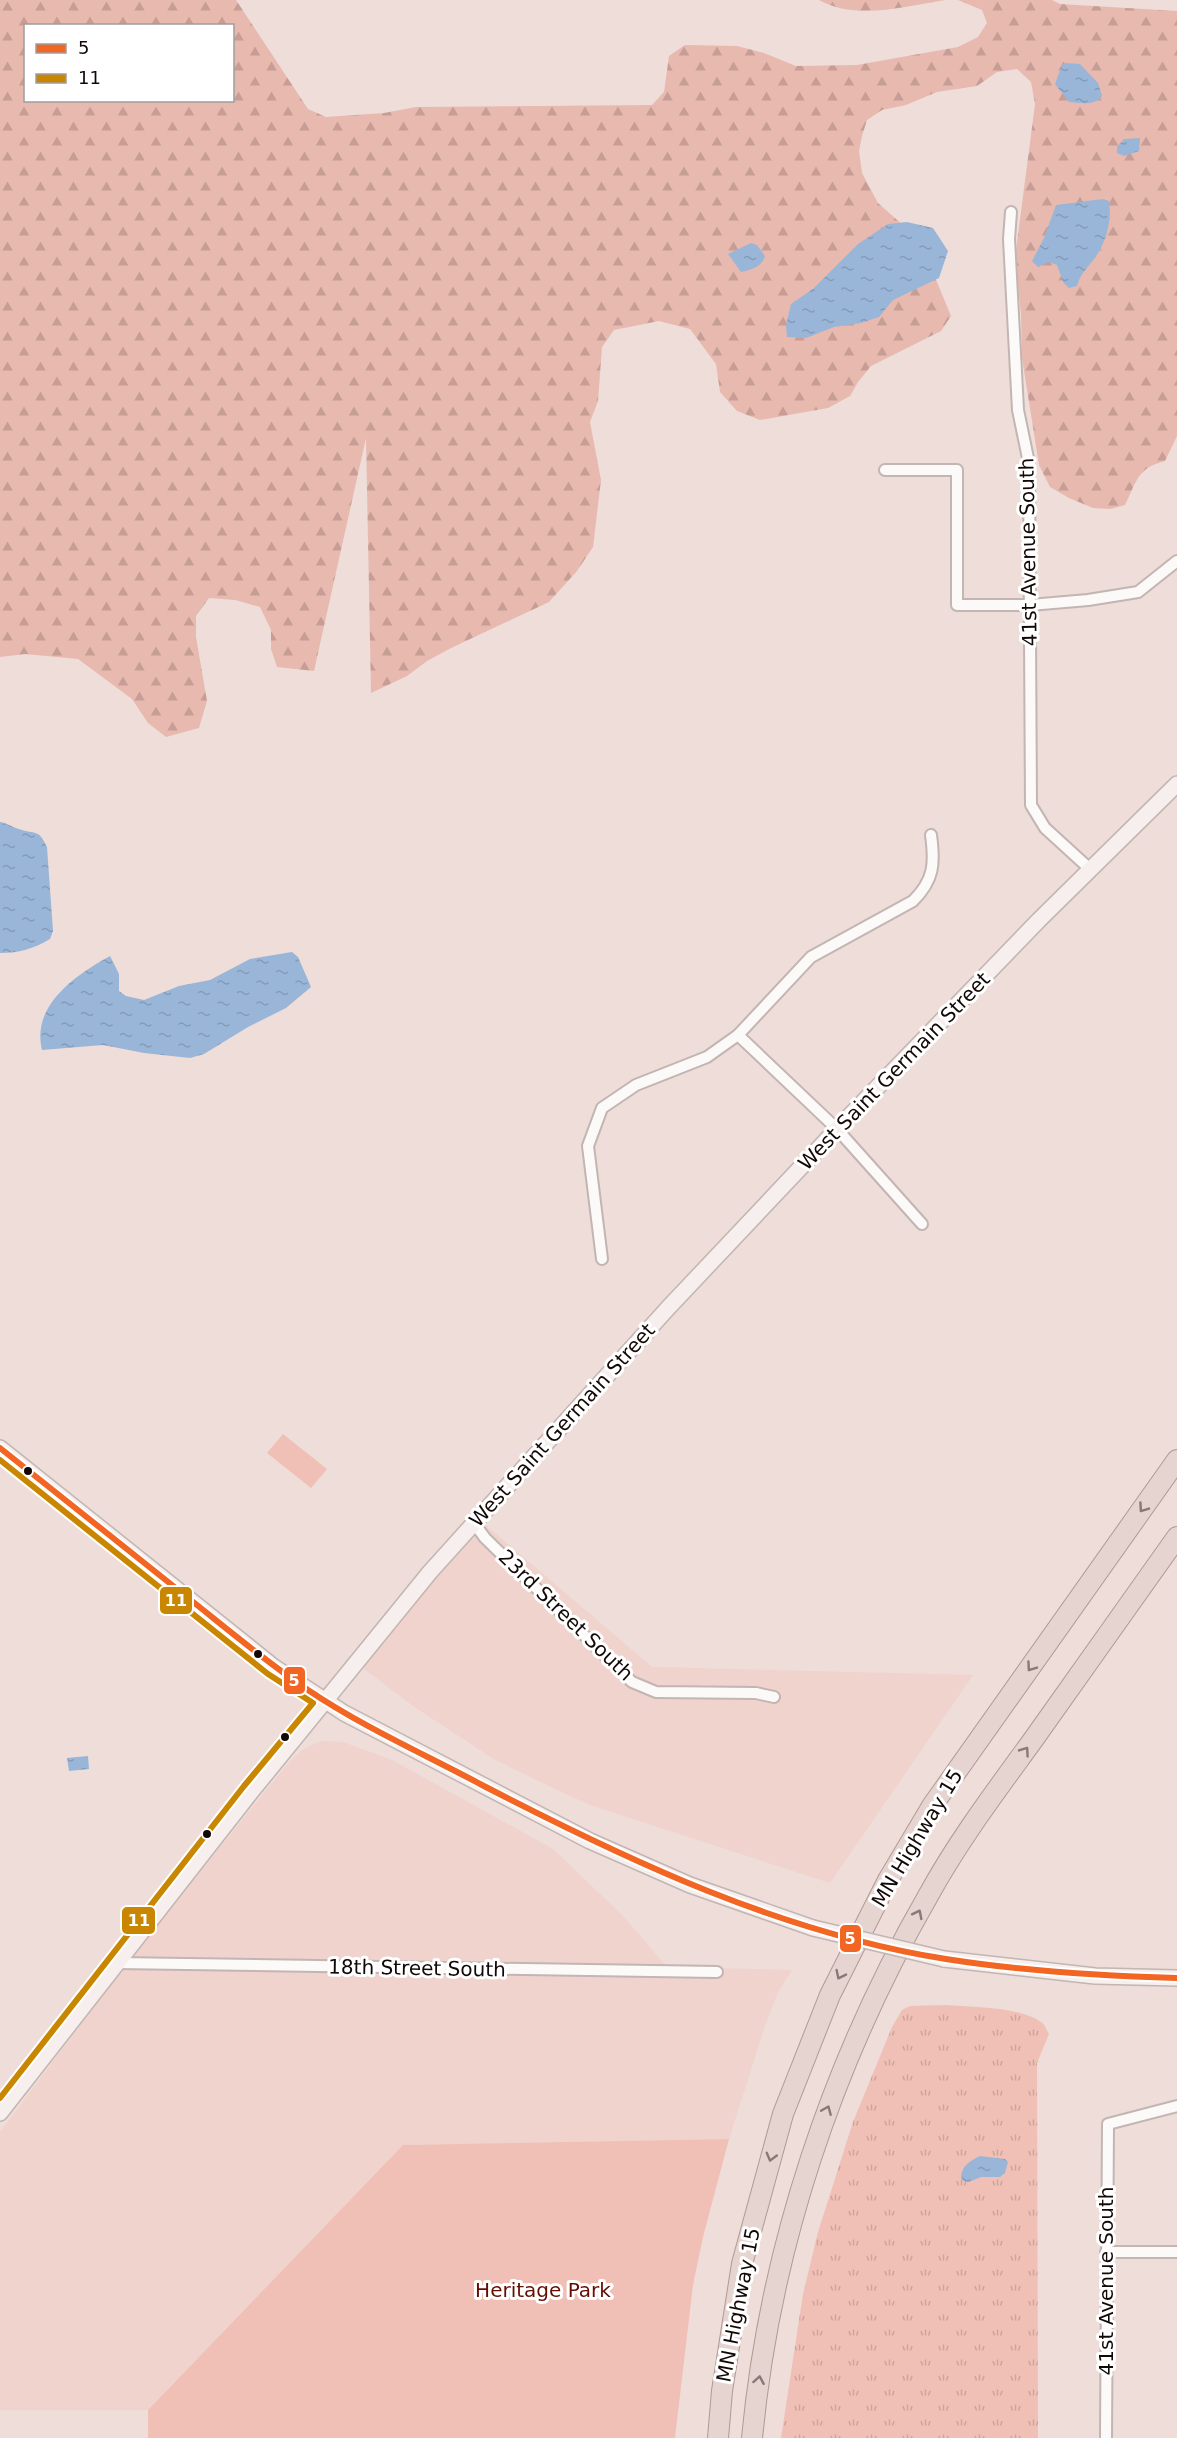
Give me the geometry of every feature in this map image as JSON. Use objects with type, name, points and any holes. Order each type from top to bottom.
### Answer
[{"type":"highway","name":"MN Highway 15","points":[[718,2438],[722,2391],[742,2264],[783,2114],[830,1995],[888,1880],[932,1806],[1177,1460]]},
{"type":"highway","name":"MN Highway 15","points":[[752,2438],[756,2399],[780,2268],[822,2123],[869,2010],[928,1896],[976,1819],[1177,1537]]},
{"type":"street","name":"41st Avenue South","points":[[1011,212],[1008,239],[1018,410],[1029,463],[1031,805],[1046,828],[1091,870]]},
{"type":"street","points":[[885,470],[957,470],[957,605],[1030,605],[1089,600],[1138,591],[1177,561]]},
{"type":"street","name":"West Saint Germain Street","points":[[0,2113],[303,1727],[327,1701],[429,1572],[668,1308],[837,1129],[1177,784]]},
{"type":"street","points":[[602,1258],[588,1146],[602,1108],[636,1085],[707,1057],[738,1035],[811,957],[913,901],[925,889],[934,859],[931,835]]},
{"type":"street","points":[[738,1035],[837,1129],[922,1224]]},
{"type":"street","points":[[0,1448],[259,1655],[304,1688],[344,1713],[590,1841],[690,1885],[813,1928],[883,1946],[944,1959],[1095,1976],[1177,1978]]},
{"type":"street","name":"23rd Street South","points":[[474,1523],[485,1538],[632,1682],[656,1692],[756,1693],[774,1697]]},
{"type":"street","name":"18th Street South","points":[[116,1963],[717,1972]]},
{"type":"street","name":"41st Avenue South","points":[[1106,2438],[1108,2124],[1177,2106]]},
{"type":"street","points":[[1106,2252],[1177,2252]]},
{"type":"shaded area","points":[[481,1521],[652,1667],[973,1675],[830,1883],[590,1805],[559,1791],[492,1758],[413,1706],[359,1665]]},
{"type":"shaded area","points":[[321,1741],[343,1742],[392,1760],[553,1849],[623,1916],[667,1967],[792,1970],[778,1992],[765,2026],[729,2139],[403,2145],[148,2410],[0,2410],[0,2132],[132,1956],[285,1767],[302,1750]]},
{"type":"green space","points":[[0,0],[236,0],[308,109],[326,117],[384,113],[416,107],[652,105],[664,92],[669,56],[685,45],[737,46],[764,53],[796,66],[857,65],[958,47],[978,37],[987,23],[982,10],[958,0],[1052,0],[1060,4],[1177,11],[1177,436],[1165,461],[1149,467],[1139,477],[1125,505],[1110,509],[1093,508],[1069,498],[1050,487],[1039,465],[1022,358],[1021,314],[1015,258],[1035,104],[1031,82],[1017,69],[997,72],[977,86],[937,92],[906,105],[882,110],[867,120],[859,151],[862,173],[878,203],[905,227],[924,251],[951,316],[941,331],[871,366],[850,396],[828,408],[760,420],[737,411],[720,392],[716,364],[690,329],[659,321],[614,330],[602,347],[598,401],[590,422],[601,480],[593,547],[577,571],[549,602],[451,648],[427,661],[407,676],[371,693],[366,438],[314,671],[277,667],[271,649],[271,630],[260,607],[235,600],[209,598],[196,616],[196,637],[207,701],[199,728],[166,737],[148,723],[132,699],[78,659],[25,654],[0,657]]},
{"type":"green space","points":[[819,0],[946,0],[865,11],[849,10]]},
{"type":"green space","points":[[283,1434],[327,1469],[311,1488],[267,1453]]},
{"type":"green space","points":[[946,2005],[1022,2013],[1042,2023],[1049,2034],[1037,2063],[1038,2438],[781,2438],[803,2294],[818,2232],[853,2122],[892,2027],[902,2010],[910,2006]]},
{"type":"green space","name":"Heritage Park","points":[[729,2139],[693,2285],[675,2438],[148,2438],[148,2410],[403,2145]]},
{"type":"water","points":[[1080,64],[1098,83],[1102,96],[1099,99],[1087,103],[1069,102],[1055,84],[1062,65]]},
{"type":"water","points":[[1140,138],[1139,151],[1124,156],[1117,153],[1117,147],[1124,139]]},
{"type":"water","points":[[1103,199],[1109,201],[1110,208],[1104,241],[1077,286],[1069,288],[1063,282],[1057,265],[1049,262],[1038,267],[1032,261],[1044,238],[1056,205]]},
{"type":"water","points":[[907,222],[933,228],[948,251],[939,278],[893,300],[879,317],[861,323],[834,327],[806,338],[787,337],[786,325],[791,304],[814,288],[858,244],[888,224]]},
{"type":"water","points":[[751,243],[757,245],[765,256],[764,260],[752,269],[741,272],[728,254]]},
{"type":"water","points":[[0,822],[36,833],[47,847],[53,931],[50,939],[26,950],[0,953]]},
{"type":"water","points":[[292,952],[298,957],[311,987],[286,1008],[248,1027],[204,1054],[190,1058],[144,1053],[103,1045],[42,1050],[40,1034],[43,1019],[50,1005],[59,993],[83,972],[110,956],[119,974],[119,991],[126,996],[144,1000],[179,986],[210,980],[250,959]]},
{"type":"water","points":[[88,1756],[89,1769],[69,1771],[67,1758]]},
{"type":"water","points":[[980,2156],[1005,2159],[1008,2162],[1005,2173],[1000,2177],[981,2177],[969,2182],[963,2181],[961,2177],[965,2166]]},
{"type":"transit line","name":"5","points":[[0,1448],[246,1645],[308,1690],[394,1740],[593,1841],[650,1867],[765,1913],[825,1932],[885,1947],[1003,1967],[1177,1978]]},
{"type":"transit line","name":"11","points":[[0,1460],[268,1674],[313,1703],[244,1786],[0,2098]]}]
